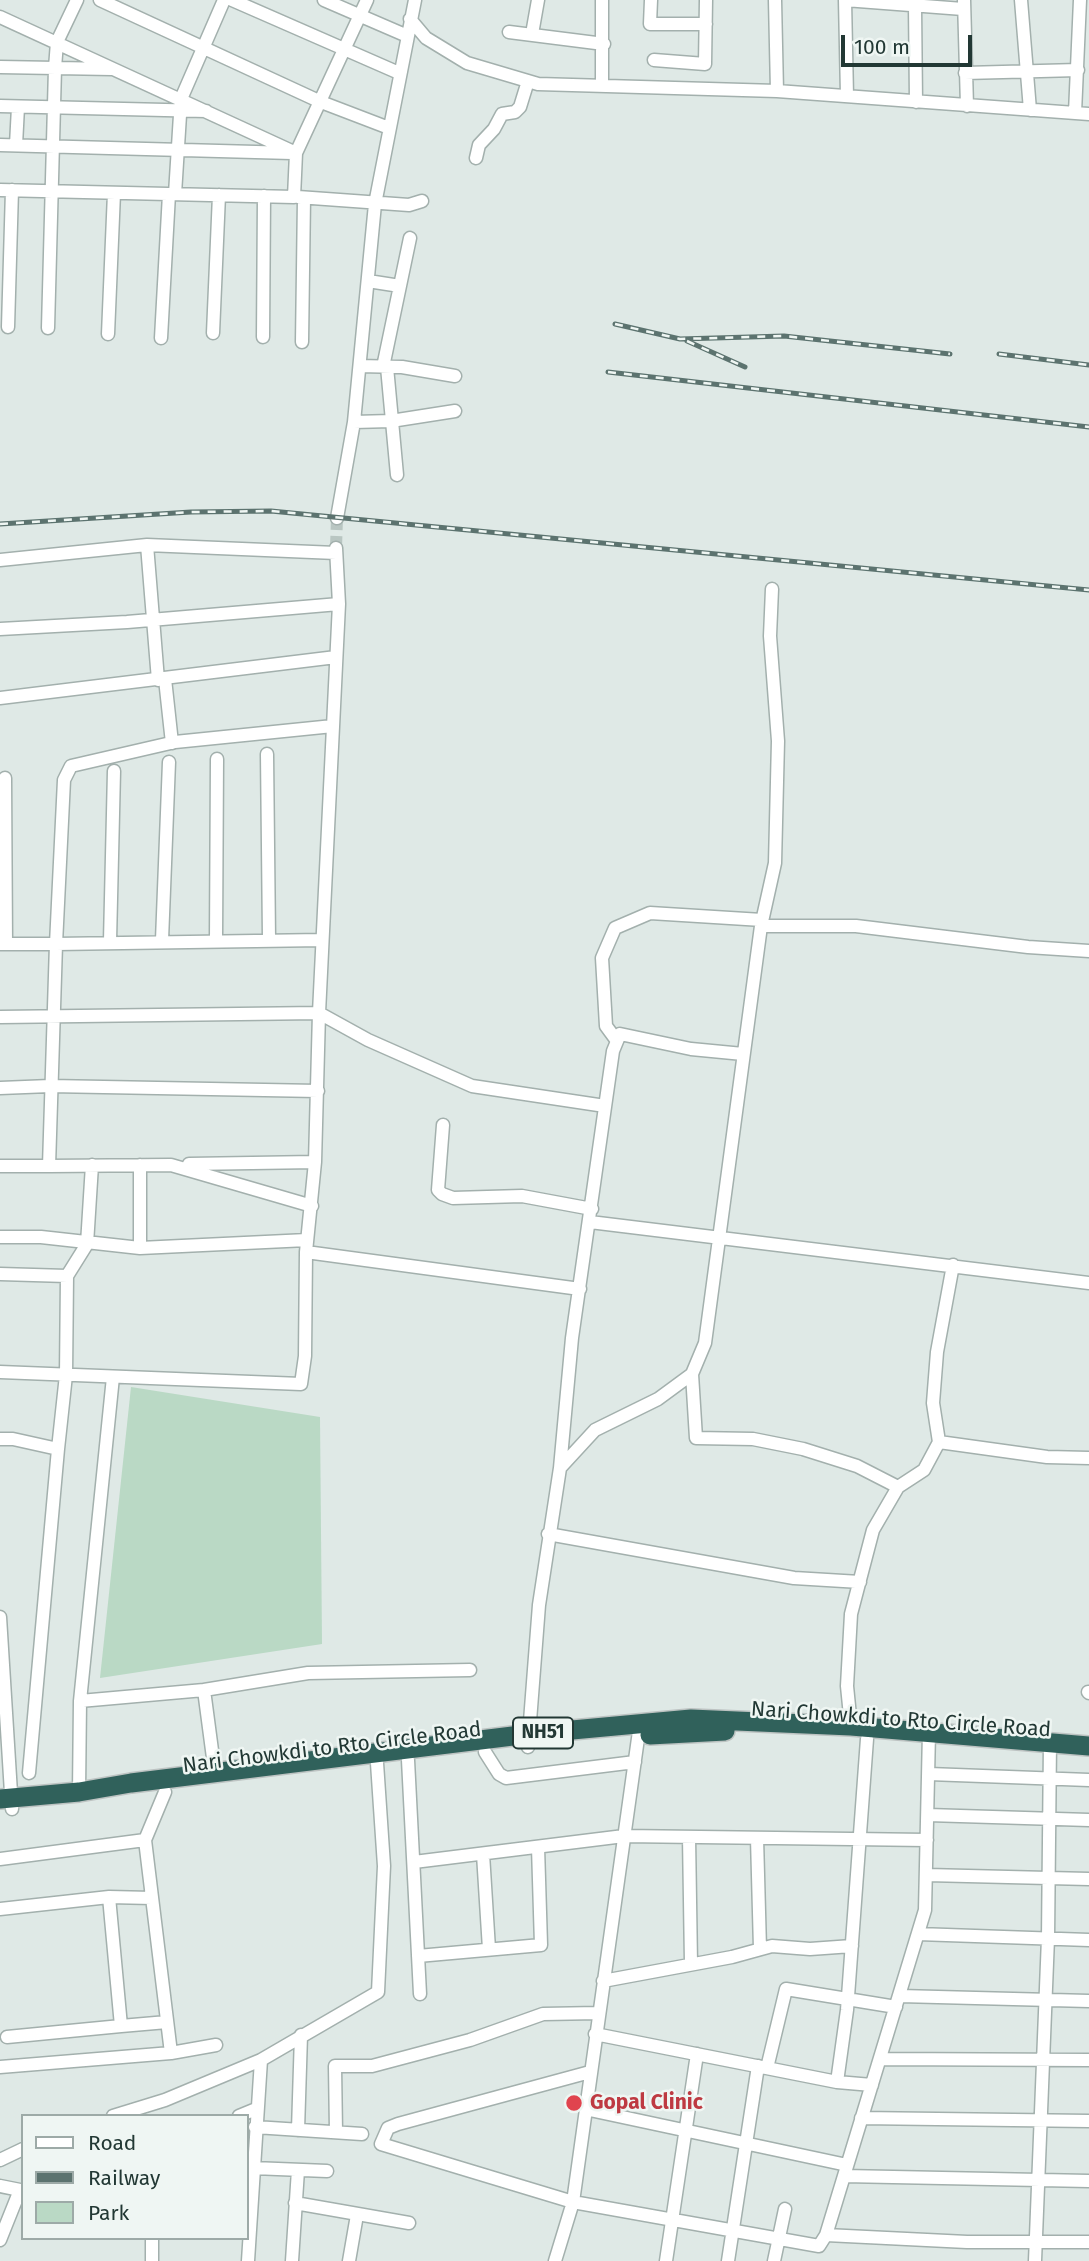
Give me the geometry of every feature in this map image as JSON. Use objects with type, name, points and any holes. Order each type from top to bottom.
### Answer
[{"type":"highway","name":"NH51","points":[[640,1730],[691,1719],[851,1726],[929,1737]]},
{"type":"highway","name":"Nari Chowkdi to Rto Circle Road","points":[[6,1804],[165,1792],[217,1781],[485,1752],[528,1740],[640,1730],[724,1731],[867,1739],[929,1737],[1050,1747],[1089,1755]]},
{"type":"highway","name":"NH51","points":[[6,1804],[215,1773],[528,1740]]},
{"type":"highway","name":"NH51","points":[[1050,1747],[1089,1746]]},
{"type":"street","points":[[48,328],[57,42],[77,0]]},
{"type":"street","points":[[100,0],[321,102],[389,128]]},
{"type":"street","points":[[161,338],[181,99],[224,0]]},
{"type":"street","points":[[232,0],[344,52],[399,73]]},
{"type":"street","points":[[324,0],[405,36]]},
{"type":"street","points":[[302,342],[296,153],[367,0]]},
{"type":"street","points":[[532,34],[538,0]]},
{"type":"street","points":[[602,0],[602,86]]},
{"type":"street","points":[[652,0],[650,24],[706,24]]},
{"type":"street","points":[[654,60],[705,64],[706,0]]},
{"type":"street","points":[[775,0],[777,91]]},
{"type":"street","points":[[847,96],[847,0],[963,5],[967,106]]},
{"type":"street","points":[[1021,0],[1030,110]]},
{"type":"street","points":[[1075,113],[1080,0]]},
{"type":"street","points":[[337,518],[354,422],[375,204],[410,19],[410,2]]},
{"type":"street","points":[[916,102],[918,4]]},
{"type":"street","points":[[0,17],[296,153]]},
{"type":"street","points":[[410,19],[426,38],[467,63],[528,81],[777,91],[1089,114]]},
{"type":"street","points":[[509,32],[604,44]]},
{"type":"street","points":[[0,67],[117,69]]},
{"type":"street","points":[[965,72],[1078,70]]},
{"type":"street","points":[[476,159],[479,145],[502,114],[518,110],[528,81]]},
{"type":"street","points":[[0,106],[181,113],[207,111]]},
{"type":"street","points":[[16,145],[18,107]]},
{"type":"street","points":[[0,145],[178,152],[296,153]]},
{"type":"street","points":[[8,327],[6,190],[299,197],[409,205],[422,201]]},
{"type":"street","points":[[108,334],[114,193]]},
{"type":"street","points":[[213,333],[219,195]]},
{"type":"street","points":[[263,337],[264,196]]},
{"type":"street","points":[[397,475],[385,367],[410,238]]},
{"type":"street","points":[[368,281],[400,286]]},
{"type":"street","points":[[360,366],[455,376]]},
{"type":"street","points":[[354,422],[391,421],[455,411]]},
{"type":"street","points":[[147,545],[152,620],[172,743]]},
{"type":"street","points":[[0,560],[147,545],[336,550],[339,604],[322,940],[315,1162],[307,1246],[305,1356],[301,1384],[0,1372]]},
{"type":"street","points":[[772,589],[770,636],[778,741],[775,863],[762,923],[705,1343],[692,1374],[696,1438],[753,1439],[803,1449],[858,1466],[898,1487]]},
{"type":"street","points":[[0,629],[152,620],[339,604]]},
{"type":"street","points":[[0,698],[337,657]]},
{"type":"street","points":[[48,1166],[52,1016],[66,772],[76,763],[172,743],[333,726]]},
{"type":"street","points":[[267,754],[269,939]]},
{"type":"street","points":[[216,940],[217,759]]},
{"type":"street","points":[[162,940],[169,762]]},
{"type":"street","points":[[110,941],[114,771]]},
{"type":"street","points":[[5,778],[3,944],[322,940]]},
{"type":"street","points":[[617,1041],[606,1026],[602,958],[615,928],[650,913],[762,923],[856,926],[1028,947],[1089,951]]},
{"type":"street","points":[[0,1017],[319,1013],[368,1040],[472,1086],[605,1106]]},
{"type":"street","points":[[528,1740],[539,1605],[560,1468],[580,1289],[612,1051],[620,1034],[691,1049],[743,1054]]},
{"type":"street","points":[[0,1088],[50,1086],[318,1091]]},
{"type":"street","points":[[443,1125],[438,1190],[442,1194],[453,1198],[522,1196],[592,1209]]},
{"type":"street","points":[[0,1166],[315,1162]]},
{"type":"street","points":[[171,1164],[312,1206]]},
{"type":"street","points":[[29,1773],[66,1375],[67,1276],[87,1244],[92,1165]]},
{"type":"street","points":[[140,1165],[140,1248]]},
{"type":"street","points":[[590,1222],[1089,1283]]},
{"type":"street","points":[[0,1237],[41,1237],[140,1248],[307,1246],[580,1289]]},
{"type":"street","points":[[851,1726],[847,1686],[851,1614],[873,1530],[898,1487],[923,1470],[939,1442],[933,1403],[937,1352],[953,1265]]},
{"type":"street","points":[[0,1274],[67,1276]]},
{"type":"street","points":[[560,1468],[595,1430],[658,1399],[692,1374]]},
{"type":"street","points":[[79,1792],[80,1701],[113,1377]]},
{"type":"street","points":[[0,1439],[13,1439],[58,1449]]},
{"type":"street","points":[[939,1442],[1047,1457],[1089,1458]]},
{"type":"street","points":[[548,1534],[794,1578],[860,1581]]},
{"type":"street","points":[[0,1625],[6,1804]]},
{"type":"street","points":[[80,1701],[204,1690],[308,1673],[470,1670]]},
{"type":"street","points":[[204,1690],[215,1773]]},
{"type":"street","points":[[555,2261],[573,2202],[640,1730]]},
{"type":"street","points":[[817,2261],[925,1910],[929,1737]]},
{"type":"street","points":[[837,2082],[848,2001],[867,1739]]},
{"type":"street","points":[[1035,2261],[1043,2000],[1048,1938],[1046,1877],[1050,1747]]},
{"type":"street","points":[[485,1752],[499,1774],[514,1778],[635,1762]]},
{"type":"street","points":[[408,1760],[420,1994]]},
{"type":"street","points":[[125,2114],[156,2109],[261,2060],[379,1989],[384,1866],[377,1763]]},
{"type":"street","points":[[929,1774],[1089,1780]]},
{"type":"street","points":[[165,1792],[145,1840],[171,2053]]},
{"type":"street","points":[[928,1815],[1089,1820]]},
{"type":"street","points":[[414,1862],[624,1836],[927,1840]]},
{"type":"street","points":[[689,1837],[691,1964]]},
{"type":"street","points":[[757,1838],[760,1949]]},
{"type":"street","points":[[0,1859],[145,1840]]},
{"type":"street","points":[[418,1956],[541,1945],[538,1847]]},
{"type":"street","points":[[483,1854],[489,1949]]},
{"type":"street","points":[[927,1875],[1089,1879]]},
{"type":"street","points":[[0,1909],[109,1897],[152,1898]]},
{"type":"street","points":[[109,1897],[121,2026]]},
{"type":"street","points":[[918,1934],[1089,1940]]},
{"type":"street","points":[[603,1981],[772,1946],[810,1950],[852,1946]]},
{"type":"street","points":[[728,2261],[744,2143],[762,2067],[786,1989],[848,2001],[1089,2001]]},
{"type":"street","points":[[336,2132],[335,2066],[372,2066],[470,2040],[543,2014],[598,2013]]},
{"type":"street","points":[[7,2037],[167,2022]]},
{"type":"street","points":[[595,2034],[837,2082],[872,2085]]},
{"type":"street","points":[[298,2130],[301,2035]]},
{"type":"street","points":[[0,2067],[171,2053],[216,2045]]},
{"type":"street","points":[[666,2261],[697,2054]]},
{"type":"street","points":[[880,2059],[1089,2060]]},
{"type":"street","points":[[248,2261],[248,2223],[261,2060]]},
{"type":"street","points":[[590,2072],[398,2124],[388,2128],[381,2144],[573,2202],[778,2238],[1089,2242]]},
{"type":"street","points":[[244,2114],[256,2109]]},
{"type":"street","points":[[585,2109],[744,2143],[845,2170],[1089,2181]]},
{"type":"street","points":[[862,2118],[1089,2121]]},
{"type":"street","points":[[255,2127],[362,2134]]},
{"type":"street","points":[[0,2160],[21,2150]]},
{"type":"street","points":[[253,2168],[327,2171]]},
{"type":"street","points":[[292,2261],[298,2170]]},
{"type":"street","points":[[0,2186],[20,2190],[0,2240]]},
{"type":"street","points":[[295,2203],[409,2223]]},
{"type":"street","points":[[774,2261],[785,2209]]},
{"type":"street","points":[[349,2261],[357,2215]]},
{"type":"street","points":[[152,2240],[152,2261]]},
{"type":"green space","points":[[131,1387],[320,1417],[322,1644],[100,1678]]},
{"type":"tunnel","points":[[336,548],[337,518]]},
{"type":"railway","points":[[615,324],[680,339],[784,336],[950,354]]},
{"type":"railway","points":[[687,341],[745,367]]},
{"type":"railway","points":[[999,354],[1089,365]]},
{"type":"railway","points":[[608,372],[1089,427]]},
{"type":"railway","points":[[0,524],[191,512],[271,511],[1089,590]]},
{"type":"place","name":"Gopal Clinic","points":[[574,2103]]}]
